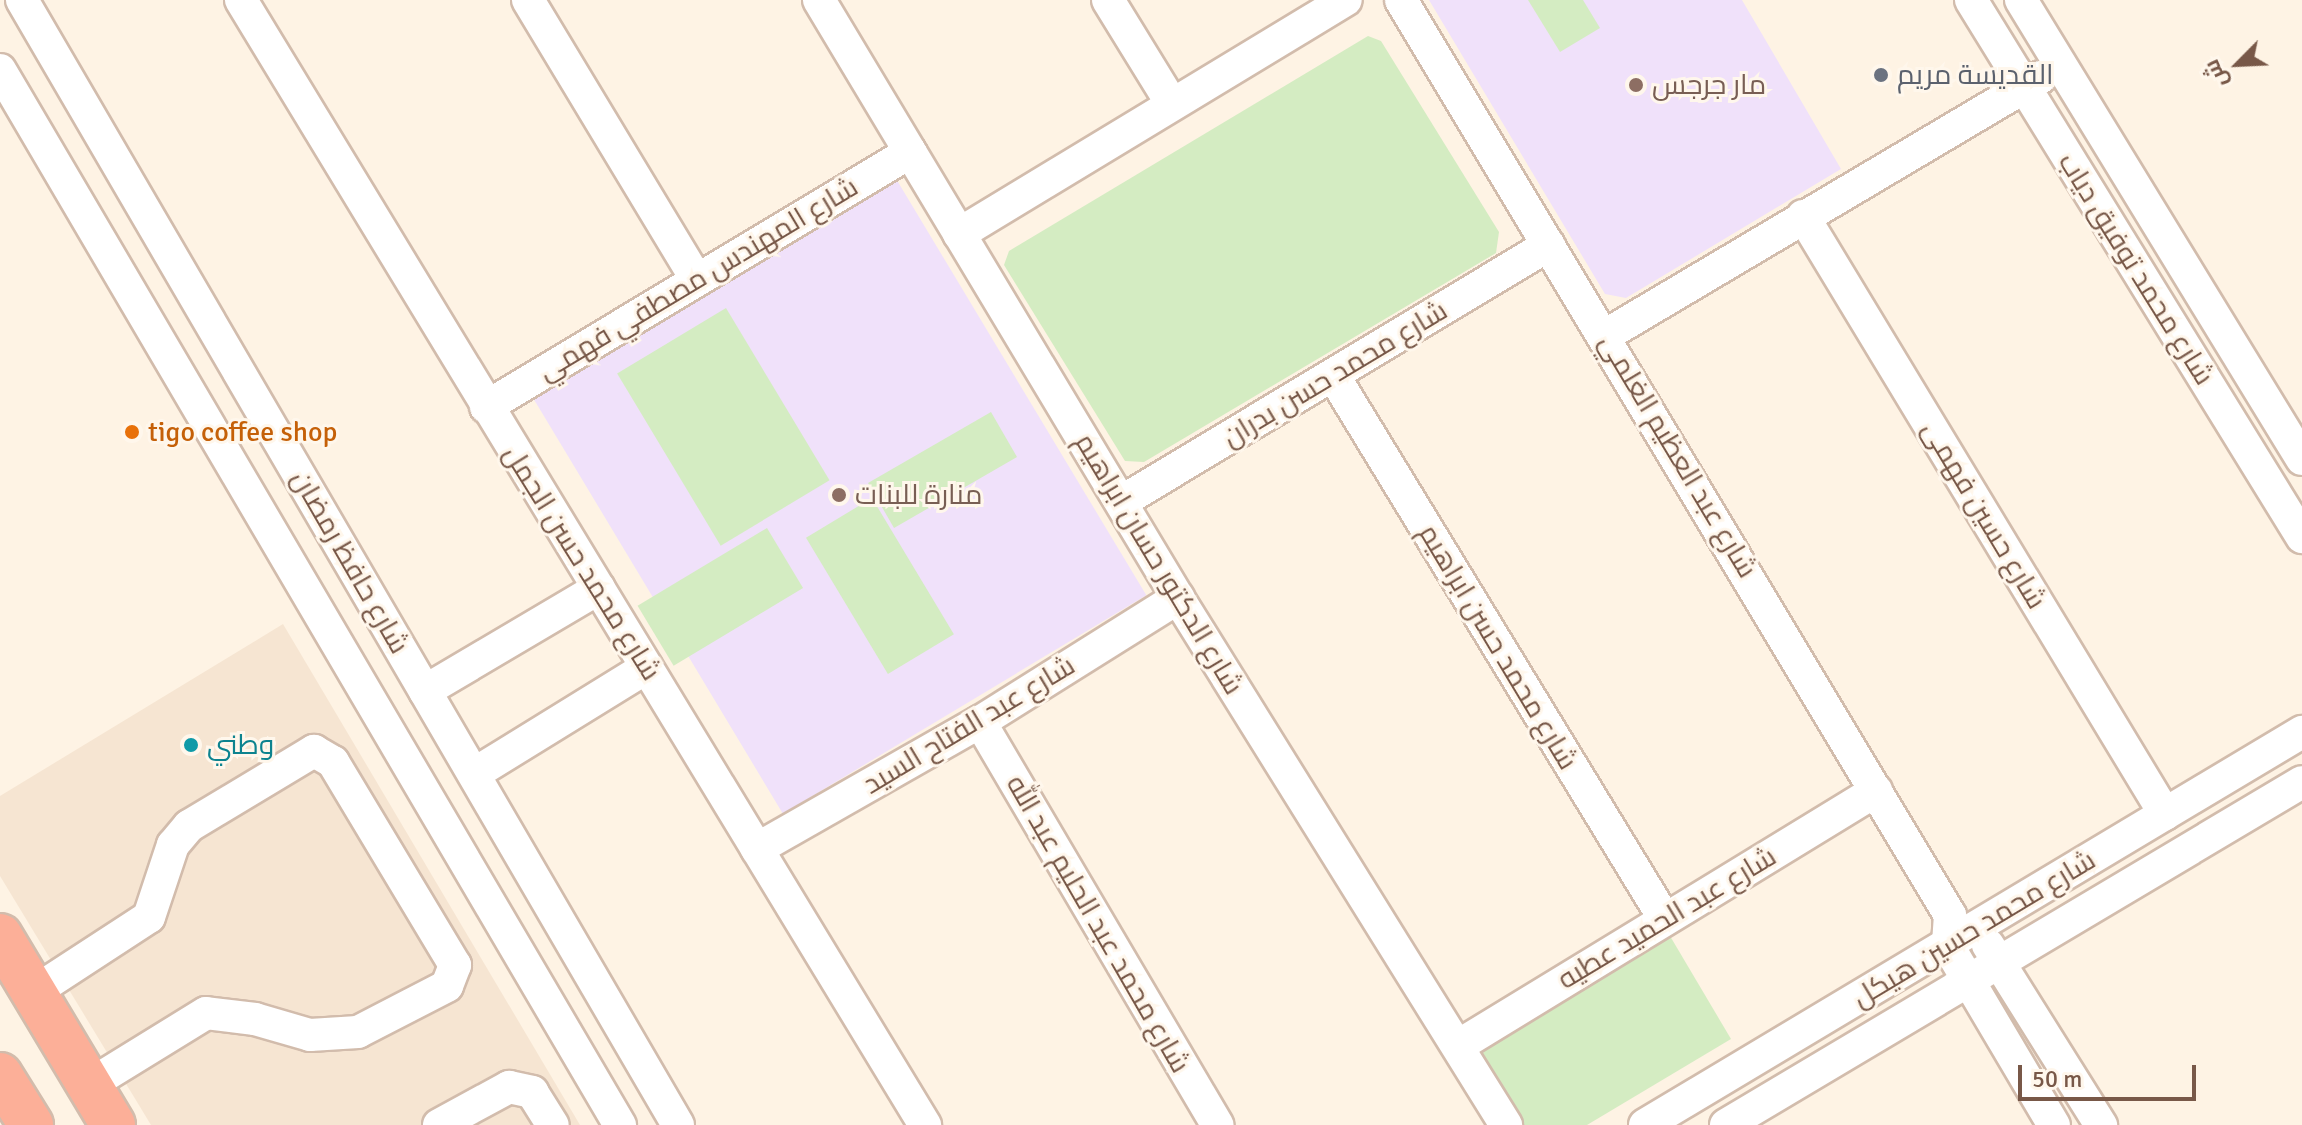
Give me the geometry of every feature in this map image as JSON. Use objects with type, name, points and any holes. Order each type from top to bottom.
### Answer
[{"type":"highway","points":[[0,936],[17,992],[84,1105],[113,1125]]},
{"type":"highway","points":[[0,1075],[31,1125]]},
{"type":"street","name":"شارع حافظ رمضان","points":[[22,0],[678,1125]]},
{"type":"street","name":"شارع محمد حسن الجمل","points":[[241,0],[925,1125]]},
{"type":"street","points":[[528,0],[697,280]]},
{"type":"street","name":"شارع الدكتور حسان ابراهيم","points":[[819,0],[1178,598],[1506,1125]]},
{"type":"street","points":[[1108,0],[1172,104]]},
{"type":"street","points":[[959,234],[1346,0]]},
{"type":"street","name":"شارع عبد العظيم الغلمي","points":[[1401,0],[1606,335],[1958,929],[1969,981],[2054,1125]]},
{"type":"street","name":"شارع محمد توفيق دياب","points":[[1971,0],[2302,537]]},
{"type":"street","name":"شارع محمد توفيق دياب","points":[[2021,0],[2302,459]]},
{"type":"street","points":[[1606,335],[2061,65]]},
{"type":"street","name":"شارع حافظ رمضان","points":[[0,70],[620,1125]]},
{"type":"street","name":"شارع المهندس مصطفي فهمي","points":[[486,407],[910,152]]},
{"type":"street","name":"شارع حسين فهمى","points":[[1803,216],[2165,814]]},
{"type":"street","name":"شارع محمد حسن بدران","points":[[1121,502],[1549,245]]},
{"type":"street","name":"شارع محمد حسن ابراهيم","points":[[1333,375],[1664,918]]},
{"type":"street","points":[[425,691],[599,588]]},
{"type":"street","name":"شارع عبد الفتاح السيد","points":[[757,849],[980,722],[1178,598]]},
{"type":"street","points":[[474,774],[647,667]]},
{"type":"street","name":"شارع محمد عبد الحليم عبد الله","points":[[980,722],[1217,1125]]},
{"type":"street","name":"شارع محمد حسين هيكل","points":[[1645,1125],[1958,929],[2165,814],[2302,732]]},
{"type":"street","points":[[17,992],[149,917],[173,845],[189,826],[314,751],[333,762],[455,965],[447,986],[358,1032],[310,1035],[255,1019],[206,1013],[84,1105]]},
{"type":"street","name":"شارع محمد حسين هيكل","points":[[1726,1125],[2302,782]]},
{"type":"street","name":"شارع عبد الحميد عطيه","points":[[1458,1046],[1876,791]]},
{"type":"street","name":"شارع عبد العظيم الغلمي","points":[[1958,929],[1999,964],[2101,1125]]},
{"type":"street","points":[[439,1125],[499,1089],[519,1087],[532,1092],[553,1125]]},
{"type":"shaded area","name":"مار جرجس","points":[[1429,0],[1742,0],[1841,169],[1626,298],[1605,294]]},
{"type":"shaded area","name":"منارة للبنات","points":[[895,177],[1146,595],[783,814],[532,395]]},
{"type":"shaded area","points":[[283,624],[580,1125],[151,1125],[0,876],[0,796]]},
{"type":"green space","points":[[1528,0],[1583,0],[1600,28],[1560,52]]},
{"type":"green space","points":[[1368,36],[1381,41],[1499,232],[1496,253],[1144,462],[1125,461],[1004,265],[1009,251]]},
{"type":"green space","points":[[726,308],[830,480],[721,546],[617,373]]},
{"type":"green space","points":[[991,412],[1017,457],[894,528],[868,483]]},
{"type":"green space","points":[[872,498],[954,634],[888,674],[806,538]]},
{"type":"green space","points":[[767,528],[803,588],[674,666],[638,606]]},
{"type":"green space","points":[[1670,936],[1731,1039],[1587,1125],[1524,1125],[1479,1051]]},
{"type":"place","name":"القديسة مريم","points":[[1881,75]]},
{"type":"place","name":"مار جرجس","points":[[1636,85]]},
{"type":"place","name":"tigo coffee shop","points":[[132,432]]},
{"type":"place","name":"منارة للبنات","points":[[839,495]]},
{"type":"place","name":"وطني","points":[[191,745]]}]
